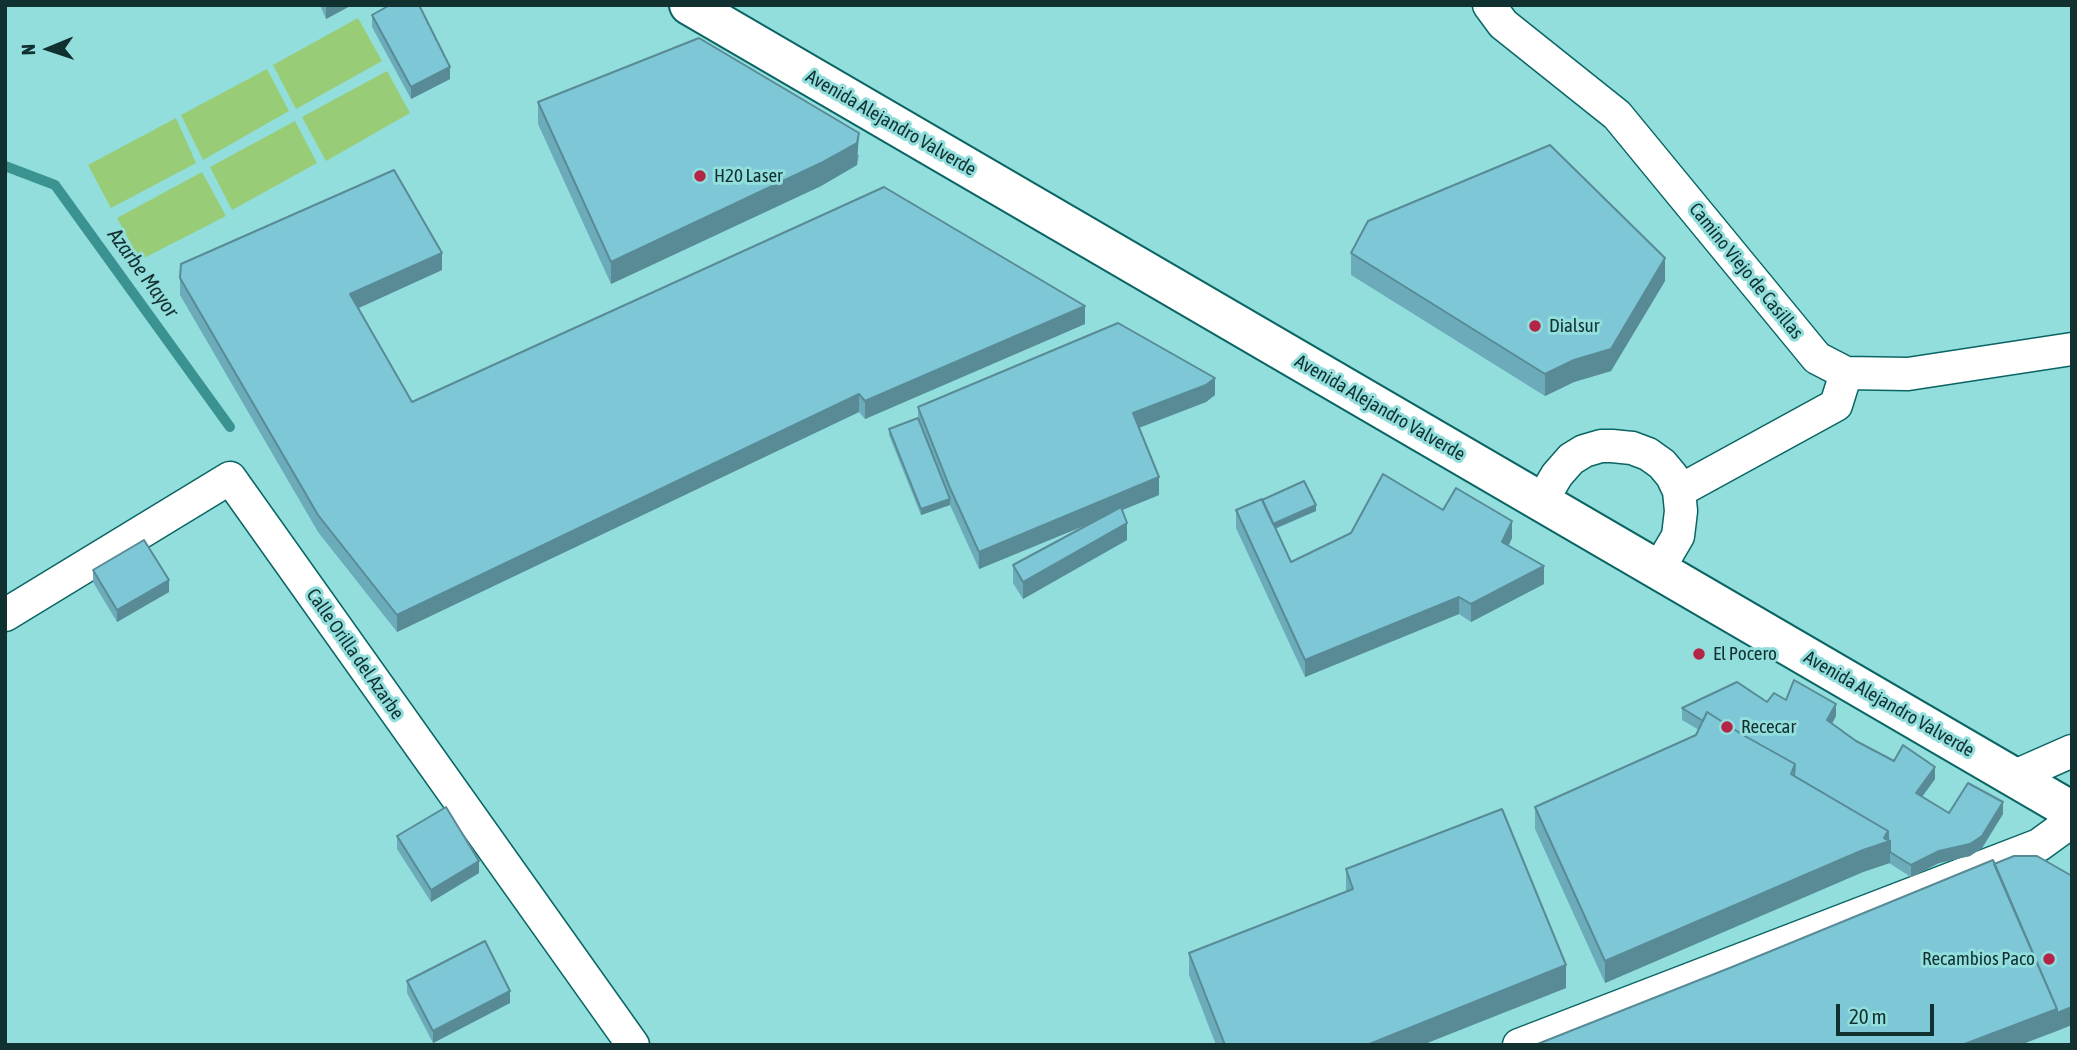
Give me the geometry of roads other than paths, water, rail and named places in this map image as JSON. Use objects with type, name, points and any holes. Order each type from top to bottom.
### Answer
[{"type":"main road","name":"Avenida Alejandro Valverde","points":[[689,5],[2072,811]]},
{"type":"street","name":"Camino Viejo de Casillas","points":[[1489,5],[1503,24],[1617,115],[1817,358],[1846,373],[1908,374],[2072,349]]},
{"type":"street","points":[[1679,491],[1836,405],[1846,373]]},
{"type":"street","points":[[1541,502],[1557,475],[1572,458],[1584,451],[1601,446],[1632,448],[1648,454],[1672,476],[1679,491],[1681,512],[1678,536],[1658,569]]},
{"type":"street","name":"Calle Orilla del Azarbe","points":[[5,615],[230,478],[633,1045]]},
{"type":"street","points":[[2013,778],[2072,751]]},
{"type":"street","points":[[1519,1045],[2039,845],[2072,821]]},
{"type":"waterway","name":"Azarbe Mayor","points":[[5,166],[55,185],[230,427]]},
{"type":"place","name":"H20 Laser","points":[[700,176]]},
{"type":"place","name":"Dialsur","points":[[1535,326]]},
{"type":"place","name":"El Pocero","points":[[1699,654]]},
{"type":"place","name":"Rececar","points":[[1727,727]]},
{"type":"place","name":"Recambios Paco","points":[[2049,959]]}]
